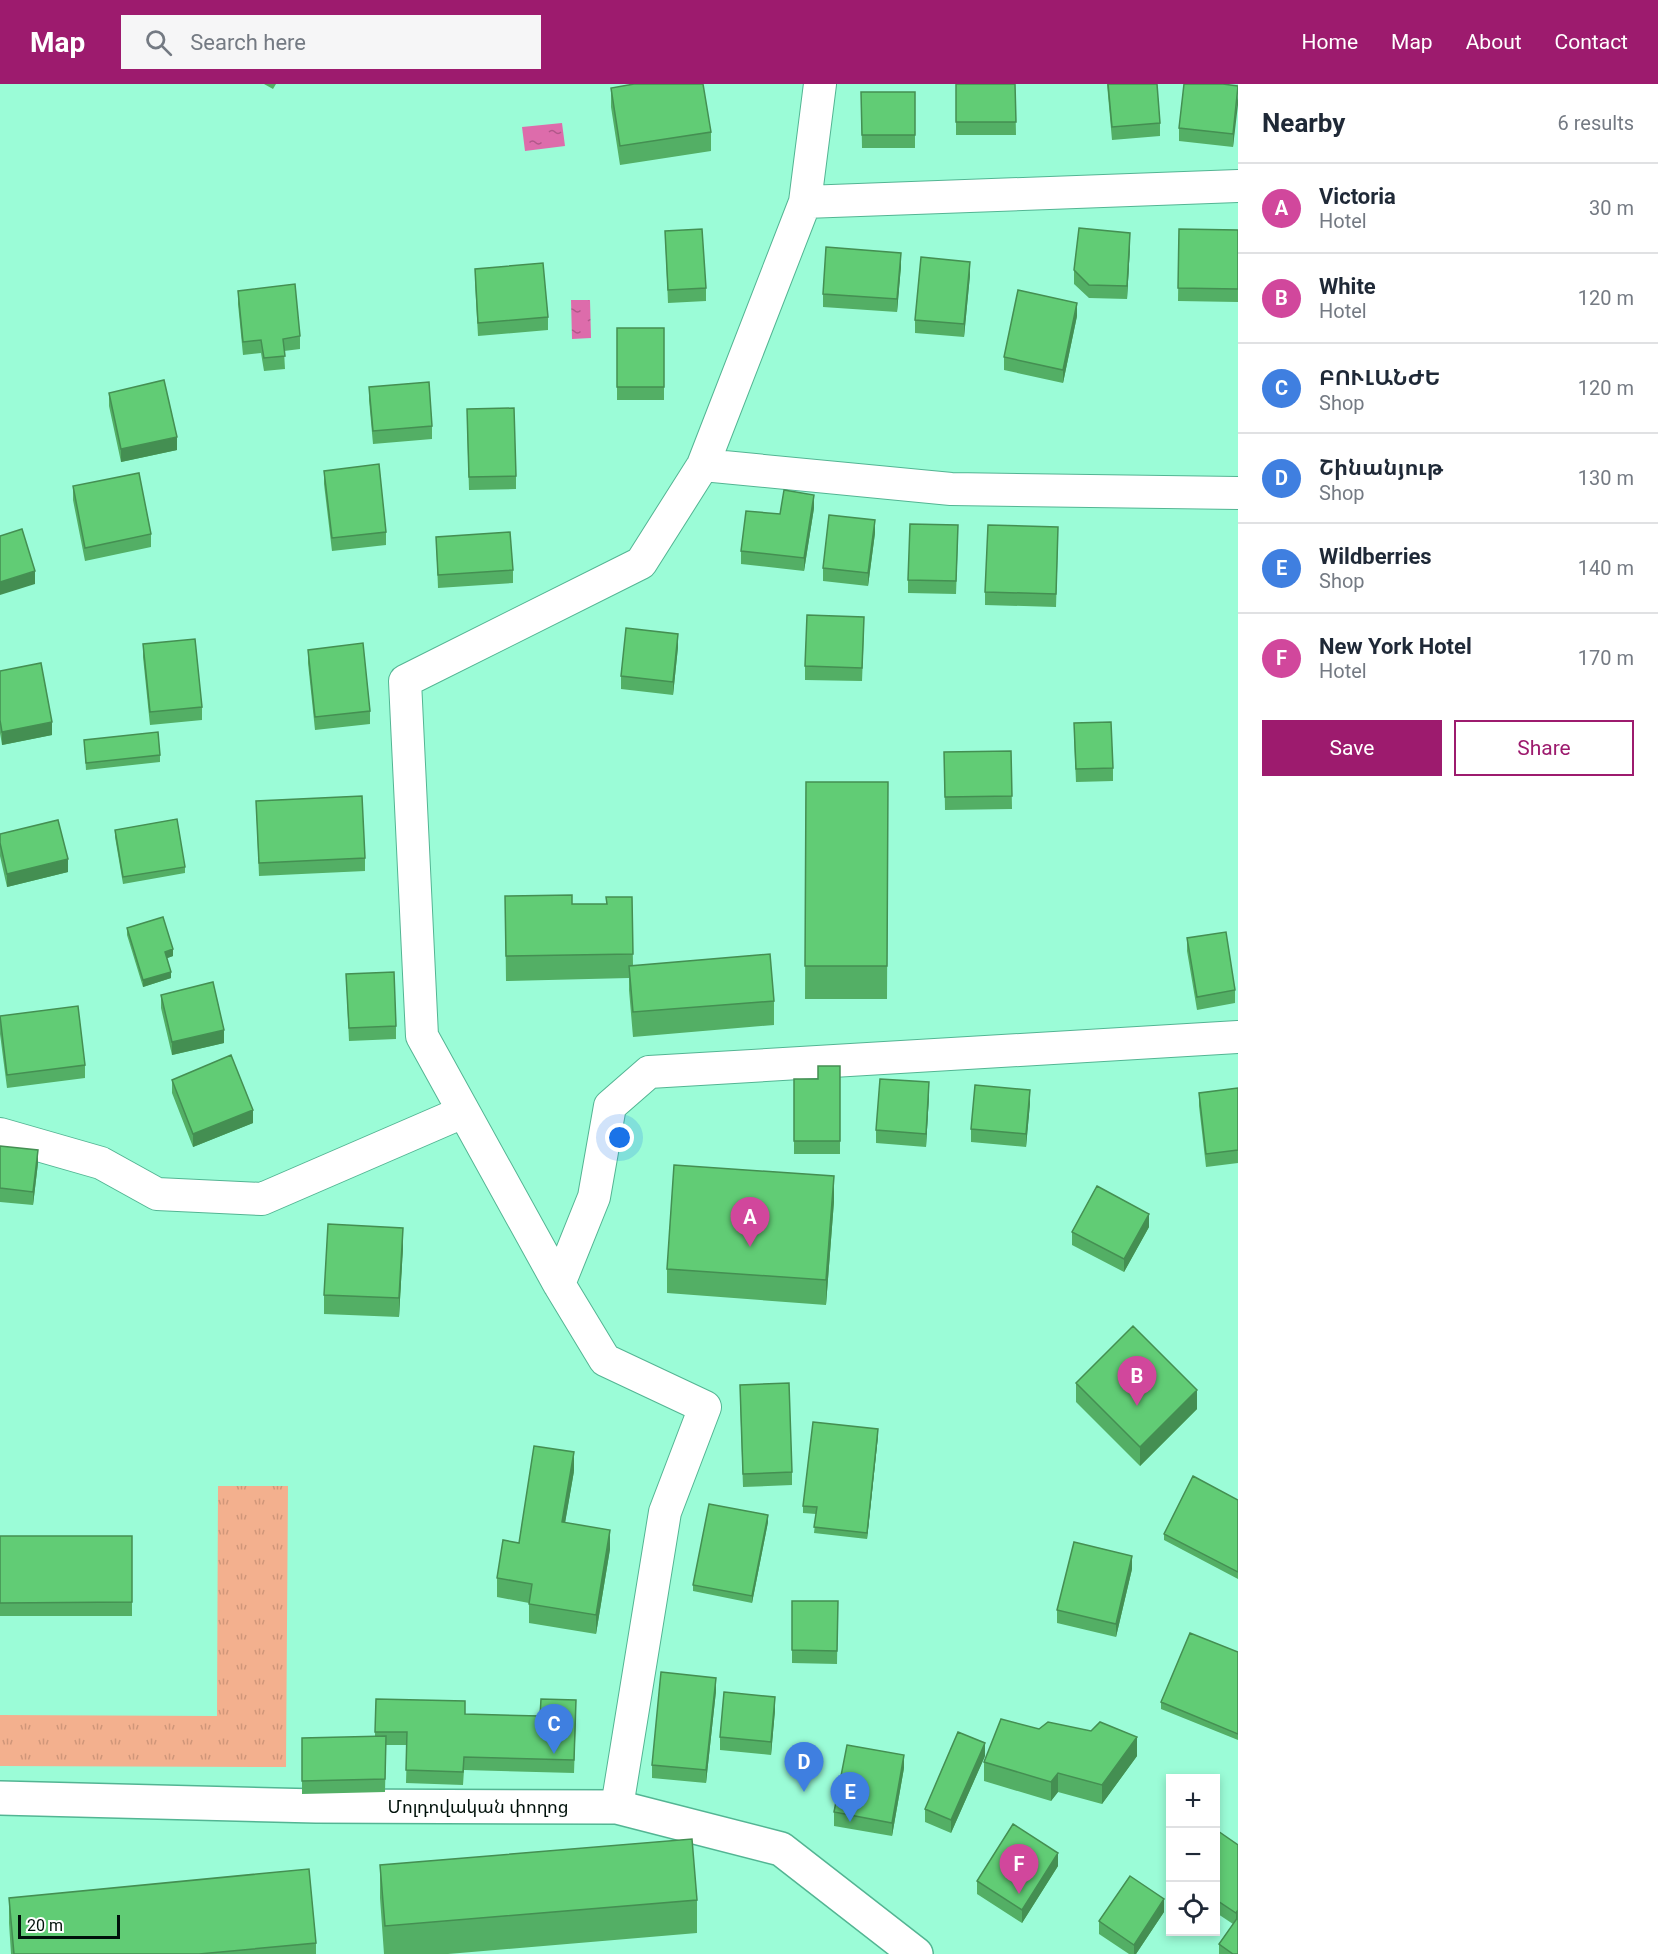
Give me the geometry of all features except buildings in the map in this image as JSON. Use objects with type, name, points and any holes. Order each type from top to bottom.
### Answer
[{"type":"street","points":[[617,1807],[665,1512],[705,1407],[605,1360],[559,1284],[422,1036],[405,681],[641,563],[703,465],[805,202],[820,84]]},
{"type":"street","points":[[805,202],[1238,186]]},
{"type":"street","points":[[703,465],[951,489],[1238,493]]},
{"type":"street","points":[[559,1284],[594,1197],[610,1106],[649,1072],[1238,1037]]},
{"type":"street","points":[[0,1134],[101,1162],[157,1194],[262,1199],[463,1112]]},
{"type":"street","name":"Մոլդովական փողոց","points":[[0,1798],[316,1806],[617,1807],[781,1850],[916,1954]]},
{"type":"green space","points":[[218,1486],[288,1486],[286,1767],[0,1766],[0,1715],[217,1716]]},
{"type":"water","points":[[562,123],[565,146],[525,151],[522,127]]},
{"type":"water","points":[[571,300],[590,300],[591,338],[572,339]]},
{"type":"place","name":"Victoria","points":[[750,1247]]},
{"type":"place","name":"White","points":[[1137,1406]]},
{"type":"place","name":"ԲՈՒԼԱՆԺԵ","points":[[554,1754]]},
{"type":"place","name":"Շինանյութ","points":[[804,1792]]},
{"type":"place","name":"Wildberries","points":[[850,1822]]},
{"type":"place","name":"New York Hotel","points":[[1019,1894]]}]
